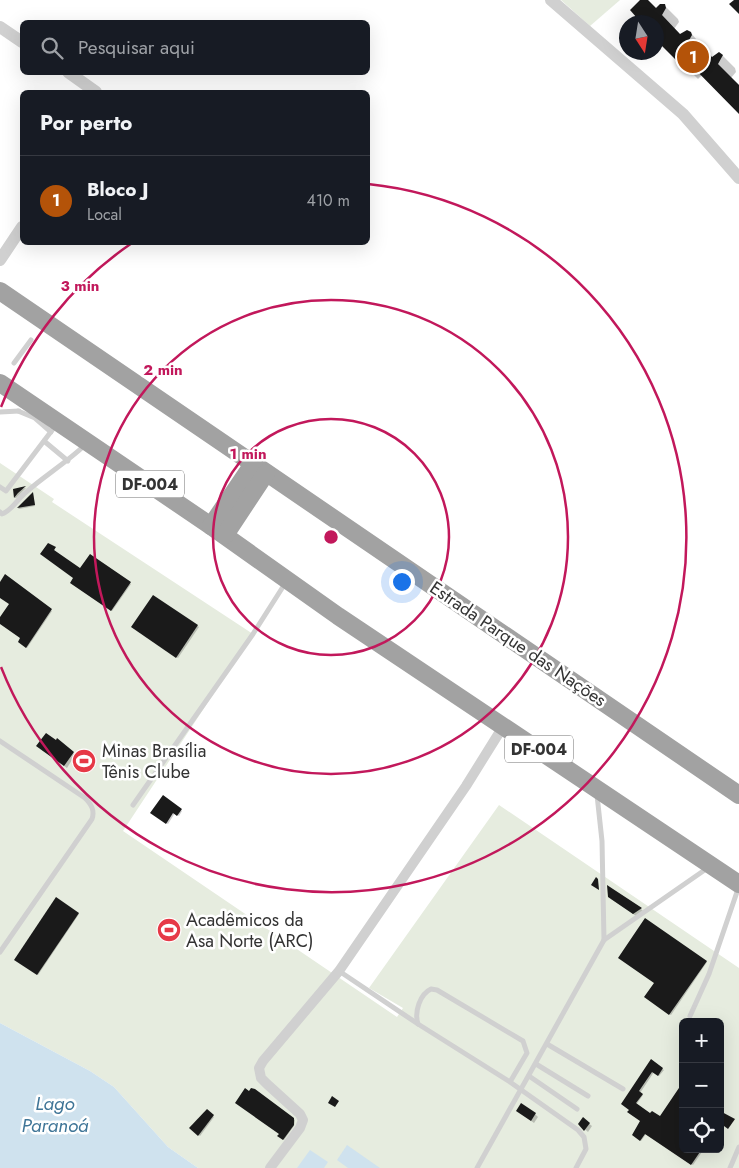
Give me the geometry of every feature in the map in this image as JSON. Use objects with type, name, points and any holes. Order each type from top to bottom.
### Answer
[{"type":"highway","name":"Estrada Parque das Nações","points":[[0,291],[739,795]]},
{"type":"highway","name":"DF-004","points":[[0,383],[26,408],[54,427],[88,442],[739,885]]},
{"type":"highway","points":[[218,531],[260,468]]},
{"type":"street","points":[[551,0],[683,114],[739,178]]},
{"type":"street","points":[[0,27],[20,41]]},
{"type":"street","points":[[72,75],[93,90]]},
{"type":"street","points":[[0,260],[20,230]]},
{"type":"street","points":[[270,1168],[300,1128],[303,1120],[300,1114],[261,1078],[259,1068],[262,1061],[339,971],[433,835],[504,725]]},
{"type":"lane","points":[[14,363],[31,340]]},
{"type":"lane","points":[[0,412],[26,408]]},
{"type":"lane","points":[[0,487],[6,491],[54,427]]},
{"type":"lane","points":[[44,441],[68,461]]},
{"type":"lane","points":[[0,512],[4,514],[41,479],[68,461],[88,442]]},
{"type":"lane","points":[[133,805],[253,634],[287,579]]},
{"type":"lane","points":[[0,741],[84,798],[91,804],[94,813],[0,952]]},
{"type":"lane","points":[[596,788],[602,824],[604,940]]},
{"type":"lane","points":[[477,1168],[604,940],[711,865]]},
{"type":"lane","points":[[690,1016],[710,974],[739,885]]},
{"type":"lane","points":[[339,971],[510,1082],[578,1130],[584,1137],[586,1149],[576,1168]]},
{"type":"lane","points":[[418,1024],[418,1007],[425,992],[434,989],[517,1035],[523,1041],[527,1053],[510,1082]]},
{"type":"lane","points":[[547,1044],[623,1089]]},
{"type":"lane","points":[[536,1064],[588,1096]]},
{"type":"lane","points":[[529,1076],[577,1109]]},
{"type":"lane","points":[[730,1168],[739,1147]]},
{"type":"shaded area","points":[[561,0],[620,0],[590,26]]},
{"type":"shaded area","points":[[0,463],[54,499],[52,502],[253,634],[123,831],[397,1017],[403,1008],[369,988],[499,805],[739,968],[739,1168],[198,1168],[168,1147],[114,1087],[90,1071],[0,1023]]},
{"type":"water","name":"Lago Paranoá","points":[[0,1023],[90,1071],[114,1087],[168,1147],[198,1168],[0,1168]]},
{"type":"water","points":[[347,1145],[380,1168],[348,1168],[337,1160]]},
{"type":"water","points":[[310,1150],[328,1162],[324,1168],[297,1168]]},
{"type":"building","points":[[640,0],[648,0],[656,8],[660,4],[665,4],[666,8],[662,15],[634,15],[630,10]]},
{"type":"building","points":[[734,0],[739,0],[739,14],[729,4]]},
{"type":"building","points":[[664,17],[680,34],[687,30],[691,32],[692,35],[688,42],[697,52],[702,47],[712,57],[719,52],[723,55],[718,64],[739,85],[739,114],[688,62],[683,67],[664,48]]},
{"type":"building","points":[[26,486],[18,493],[14,498],[13,489]]},
{"type":"building","points":[[33,492],[35,505],[17,508]]},
{"type":"building","points":[[48,543],[56,547],[54,550],[80,568],[90,554],[131,582],[111,611],[70,583],[73,578],[40,554]]},
{"type":"building","points":[[5,574],[52,609],[26,648],[18,642],[20,638],[0,624],[0,617],[9,604],[0,598],[0,582]]},
{"type":"building","points":[[153,595],[198,625],[176,658],[131,627]]},
{"type":"building","points":[[46,733],[56,740],[57,738],[74,752],[64,766],[36,746]]},
{"type":"building","points":[[163,795],[182,809],[177,816],[173,813],[166,824],[150,813]]},
{"type":"building","points":[[596,877],[598,879],[599,890],[591,885]]},
{"type":"building","points":[[607,885],[642,908],[633,914],[608,897]]},
{"type":"building","points":[[56,897],[79,913],[37,975],[14,960]]},
{"type":"building","points":[[645,918],[707,961],[669,1015],[644,997],[654,983],[618,958]]},
{"type":"building","points":[[651,1059],[663,1068],[658,1076],[652,1072],[639,1091],[643,1094],[636,1103],[650,1113],[652,1111],[660,1116],[679,1088],[679,1153],[699,1153],[691,1165],[645,1134],[640,1141],[632,1135],[640,1121],[627,1112],[629,1110],[621,1104]]},
{"type":"building","points":[[245,1088],[249,1091],[251,1088],[255,1089],[294,1118],[294,1125],[283,1140],[277,1136],[279,1134],[235,1103]]},
{"type":"building","points":[[332,1096],[339,1101],[335,1107],[328,1103]]},
{"type":"building","points":[[521,1103],[536,1113],[531,1121],[516,1111]]},
{"type":"building","points":[[207,1109],[214,1115],[198,1136],[189,1128]]},
{"type":"building","points":[[724,1113],[735,1119],[728,1129],[724,1126]]},
{"type":"building","points":[[583,1117],[590,1123],[584,1131],[578,1124]]},
{"type":"place","name":"Bloco J","points":[[693,57]]},
{"type":"place","name":"Minas Brasília Tênis Clube","points":[[84,761]]},
{"type":"place","name":"Acadêmicos da Asa Norte (ARC)","points":[[169,930]]}]
